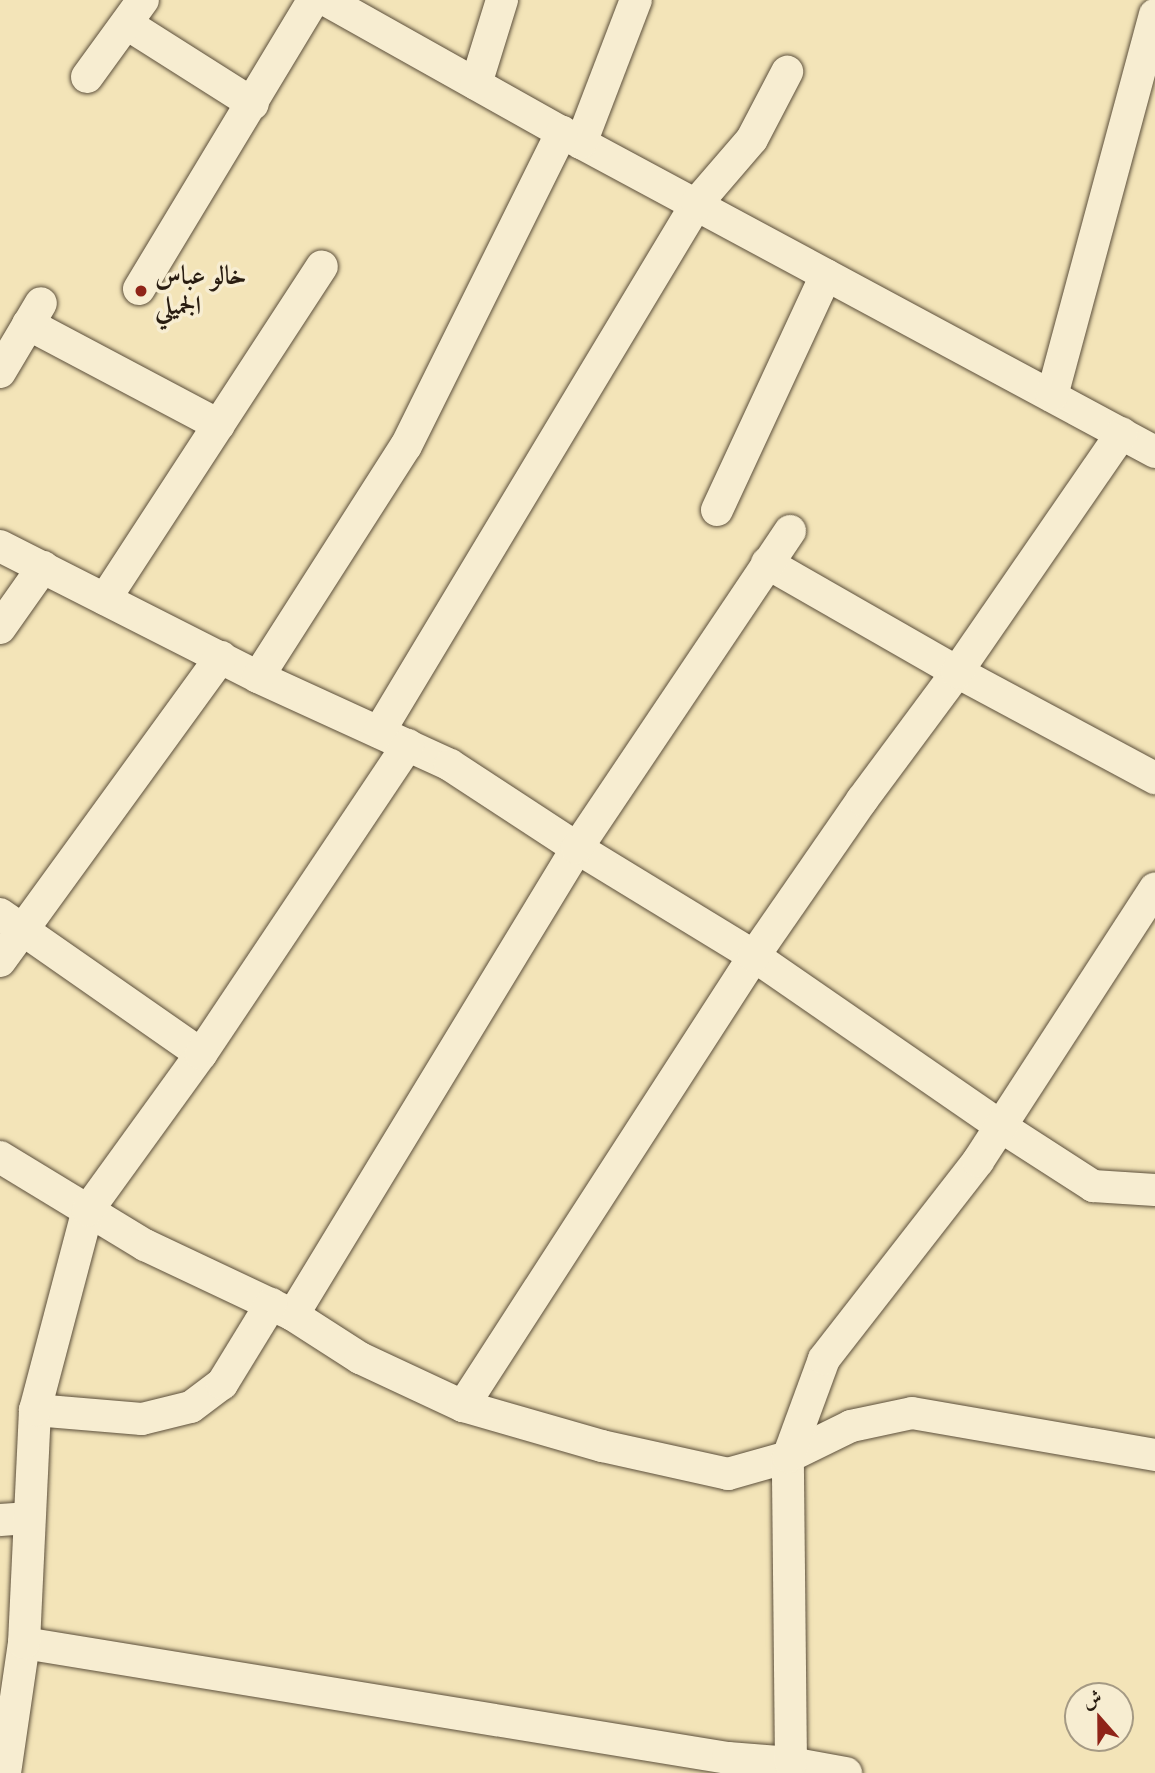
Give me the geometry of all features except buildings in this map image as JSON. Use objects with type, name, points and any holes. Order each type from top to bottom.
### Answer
[{"type":"street","points":[[139,289],[253,104],[313,0]]},
{"type":"street","points":[[326,0],[571,137],[1155,452]]},
{"type":"street","points":[[476,84],[502,0]]},
{"type":"street","points":[[258,677],[406,446],[571,137],[636,0]]},
{"type":"street","points":[[87,77],[135,12],[253,104]]},
{"type":"street","points":[[1052,396],[1155,15]]},
{"type":"street","points":[[379,732],[697,203],[752,139],[787,72]]},
{"type":"street","points":[[105,599],[322,266]]},
{"type":"street","points":[[716,510],[826,275]]},
{"type":"street","points":[[0,372],[34,314],[219,425]]},
{"type":"street","points":[[463,1406],[754,956],[862,800],[957,672],[1122,433]]},
{"type":"street","points":[[35,1410],[142,1419],[191,1407],[222,1384],[282,1310],[577,848],[790,531]]},
{"type":"street","points":[[0,546],[258,677],[450,765],[577,848],[754,956],[1000,1126],[1093,1186],[1155,1190]]},
{"type":"street","points":[[767,563],[957,672],[1155,778]]},
{"type":"street","points":[[0,628],[43,567]]},
{"type":"street","points":[[0,961],[11,921],[221,657]]},
{"type":"street","points":[[5,1773],[24,1643],[15,1519],[35,1410],[88,1210],[201,1054],[408,744]]},
{"type":"street","points":[[791,1763],[788,1457],[824,1359],[978,1161],[1155,888]]},
{"type":"street","points":[[11,921],[201,1054]]},
{"type":"street","points":[[0,1157],[145,1245],[282,1310],[360,1358],[463,1406],[601,1446],[728,1474],[788,1457],[851,1426],[912,1413],[1155,1455]]},
{"type":"street","points":[[24,1643],[728,1758],[791,1763],[846,1773]]},
{"type":"place","name":"خالو عباس الجميلي","points":[[141,291]]}]
